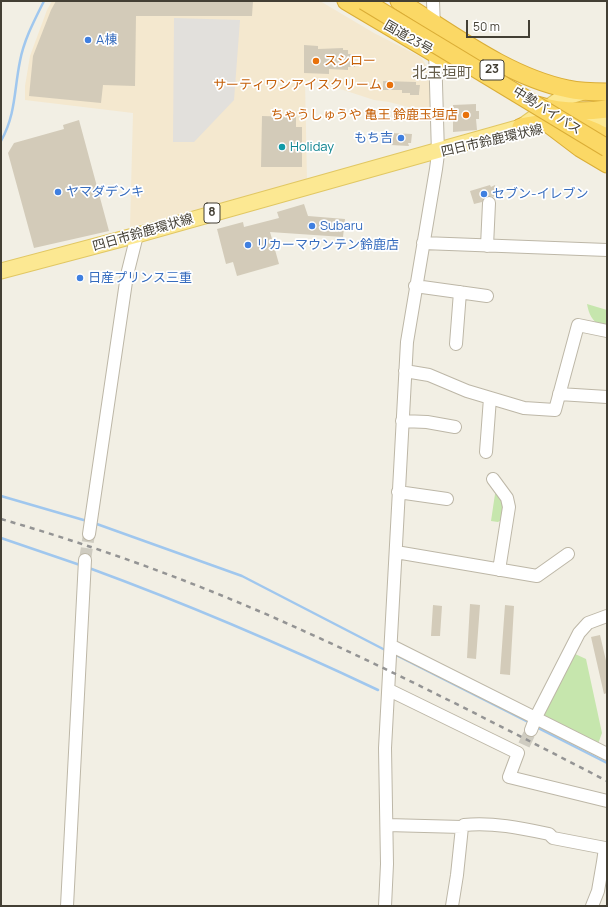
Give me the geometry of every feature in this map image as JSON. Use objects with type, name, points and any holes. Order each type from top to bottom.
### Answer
[{"type":"highway","name":"国道23号","points":[[346,1],[545,118],[582,111],[607,109]]},
{"type":"highway","name":"中勢バイパス","points":[[364,1],[607,148]]},
{"type":"highway","name":"中勢バイパス","points":[[376,1],[607,141]]},
{"type":"highway","name":"国道23号","points":[[399,1],[494,59],[542,82],[583,92],[607,92]]},
{"type":"highway","points":[[545,118],[607,164]]},
{"type":"highway","points":[[521,127],[545,118],[555,122],[578,125],[594,130],[607,138]]},
{"type":"main road","name":"四日市鈴鹿環状線","points":[[433,153],[518,134],[545,118],[567,96],[583,92]]},
{"type":"main road","points":[[578,125],[607,120]]},
{"type":"main road","name":"四日市鈴鹿環状線","points":[[1,271],[137,235],[433,153],[521,127]]},
{"type":"street","points":[[385,906],[387,825],[385,748],[398,492],[407,342],[423,243],[433,153],[436,54],[433,1]]},
{"type":"street","points":[[487,246],[489,203]]},
{"type":"street","points":[[90,526],[127,276],[137,235]]},
{"type":"street","points":[[423,243],[607,250]]},
{"type":"street","points":[[416,286],[487,296]]},
{"type":"street","points":[[456,344],[460,292]]},
{"type":"street","points":[[405,371],[429,375],[490,398],[524,408],[555,410],[578,325],[607,331]]},
{"type":"street","points":[[559,394],[607,397]]},
{"type":"street","points":[[486,452],[490,398]]},
{"type":"street","points":[[402,421],[427,422],[455,427]]},
{"type":"street","points":[[493,479],[507,498],[509,507],[499,570]]},
{"type":"street","points":[[398,492],[447,499]]},
{"type":"street","points":[[396,552],[537,576],[568,554]]},
{"type":"street","points":[[67,906],[85,564]]},
{"type":"street","points":[[533,724],[579,633],[588,623],[607,616]]},
{"type":"street","points":[[391,651],[533,724],[607,754]]},
{"type":"street","points":[[389,690],[521,749],[509,776],[607,801]]},
{"type":"street","points":[[387,825],[462,827],[464,825],[471,824],[495,825],[549,834],[552,838],[605,848],[605,862],[598,890],[592,906]]},
{"type":"street","points":[[452,906],[462,827]]},
{"type":"shaded area","points":[[52,1],[320,1],[374,33],[421,57],[430,72],[431,109],[412,108],[374,100],[316,81],[305,81],[307,180],[130,227],[133,113],[25,100],[25,86],[30,56],[47,10]]},
{"type":"shaded area","points":[[174,18],[240,20],[234,100],[194,142],[173,142]]},
{"type":"green space","points":[[587,304],[607,310],[607,324],[601,324],[601,327],[595,322],[591,317]]},
{"type":"green space","points":[[499,492],[504,504],[503,519],[498,522],[491,521],[495,494]]},
{"type":"green space","points":[[573,653],[586,659],[602,733],[598,744],[544,716],[543,712]]},
{"type":"building","name":"A棟","points":[[56,1],[253,1],[252,16],[136,16],[135,86],[103,85],[101,103],[29,96],[33,56]]},
{"type":"building","points":[[304,45],[318,46],[318,49],[343,48],[343,50],[348,50],[348,54],[355,54],[355,67],[348,67],[348,70],[329,69],[329,74],[304,73]]},
{"type":"building","points":[[383,81],[416,82],[416,85],[420,85],[419,95],[402,93],[402,90],[383,90]]},
{"type":"building","name":"ちゃうしゅうや 亀王 鈴鹿玉垣店","points":[[476,104],[476,111],[479,111],[479,119],[476,119],[477,130],[453,132],[453,105]]},
{"type":"building","name":"Holiday","points":[[262,116],[296,117],[296,127],[302,127],[302,167],[261,167]]},
{"type":"building","name":"ヤマダデンキ","points":[[79,120],[109,231],[34,248],[8,153],[14,143],[64,129],[63,125]]},
{"type":"building","name":"もち吉","points":[[390,133],[412,134],[411,143],[408,143],[409,146],[390,145]]},
{"type":"building","name":"セブン-イレブン","points":[[490,185],[491,187],[495,185],[498,197],[486,196],[482,202],[474,204],[470,191]]},
{"type":"building","name":"リカーマウンテン鈴鹿店","points":[[304,204],[308,216],[345,219],[343,237],[270,232],[279,264],[237,276],[233,262],[226,264],[217,229],[243,222],[244,227],[279,218],[277,212]]},
{"type":"building","points":[[470,604],[480,605],[476,659],[467,658]]},
{"type":"building","points":[[433,605],[442,606],[440,636],[431,636]]},
{"type":"building","points":[[505,605],[514,606],[510,675],[500,674]]},
{"type":"building","points":[[600,635],[607,665],[607,693],[604,694],[591,637]]},
{"type":"waterway","points":[[1,141],[6,131],[12,111],[20,61],[24,46],[44,1]]},
{"type":"waterway","points":[[1,496],[87,521]]},
{"type":"waterway","points":[[94,523],[242,576],[387,651]]},
{"type":"waterway","points":[[1,538],[80,565]]},
{"type":"waterway","points":[[89,568],[235,626],[378,690]]},
{"type":"waterway","points":[[394,654],[530,723]]},
{"type":"waterway","points":[[536,727],[607,763]]},
{"type":"tunnel","points":[[85,560],[89,534]]},
{"type":"tunnel","points":[[524,745],[531,730]]},
{"type":"railway","points":[[1,519],[117,556],[194,584],[269,615],[420,686],[607,781]]},
{"type":"place","name":"A棟","points":[[88,40]]},
{"type":"place","name":"スシロー","points":[[316,61]]},
{"type":"place","name":"サーティワンアイスクリーム","points":[[390,85]]},
{"type":"place","name":"ちゃうしゅうや 亀王 鈴鹿玉垣店","points":[[466,115]]},
{"type":"place","name":"もち吉","points":[[401,138]]},
{"type":"place","name":"Holiday","points":[[282,147]]},
{"type":"place","name":"ヤマダデンキ","points":[[58,192]]},
{"type":"place","name":"セブン-イレブン","points":[[484,194]]},
{"type":"place","name":"Subaru","points":[[312,226]]},
{"type":"place","name":"リカーマウンテン鈴鹿店","points":[[248,245]]},
{"type":"place","name":"日産プリンス三重","points":[[80,278]]},
{"type":"district","name":"北玉垣町","points":[[442,74]]}]
